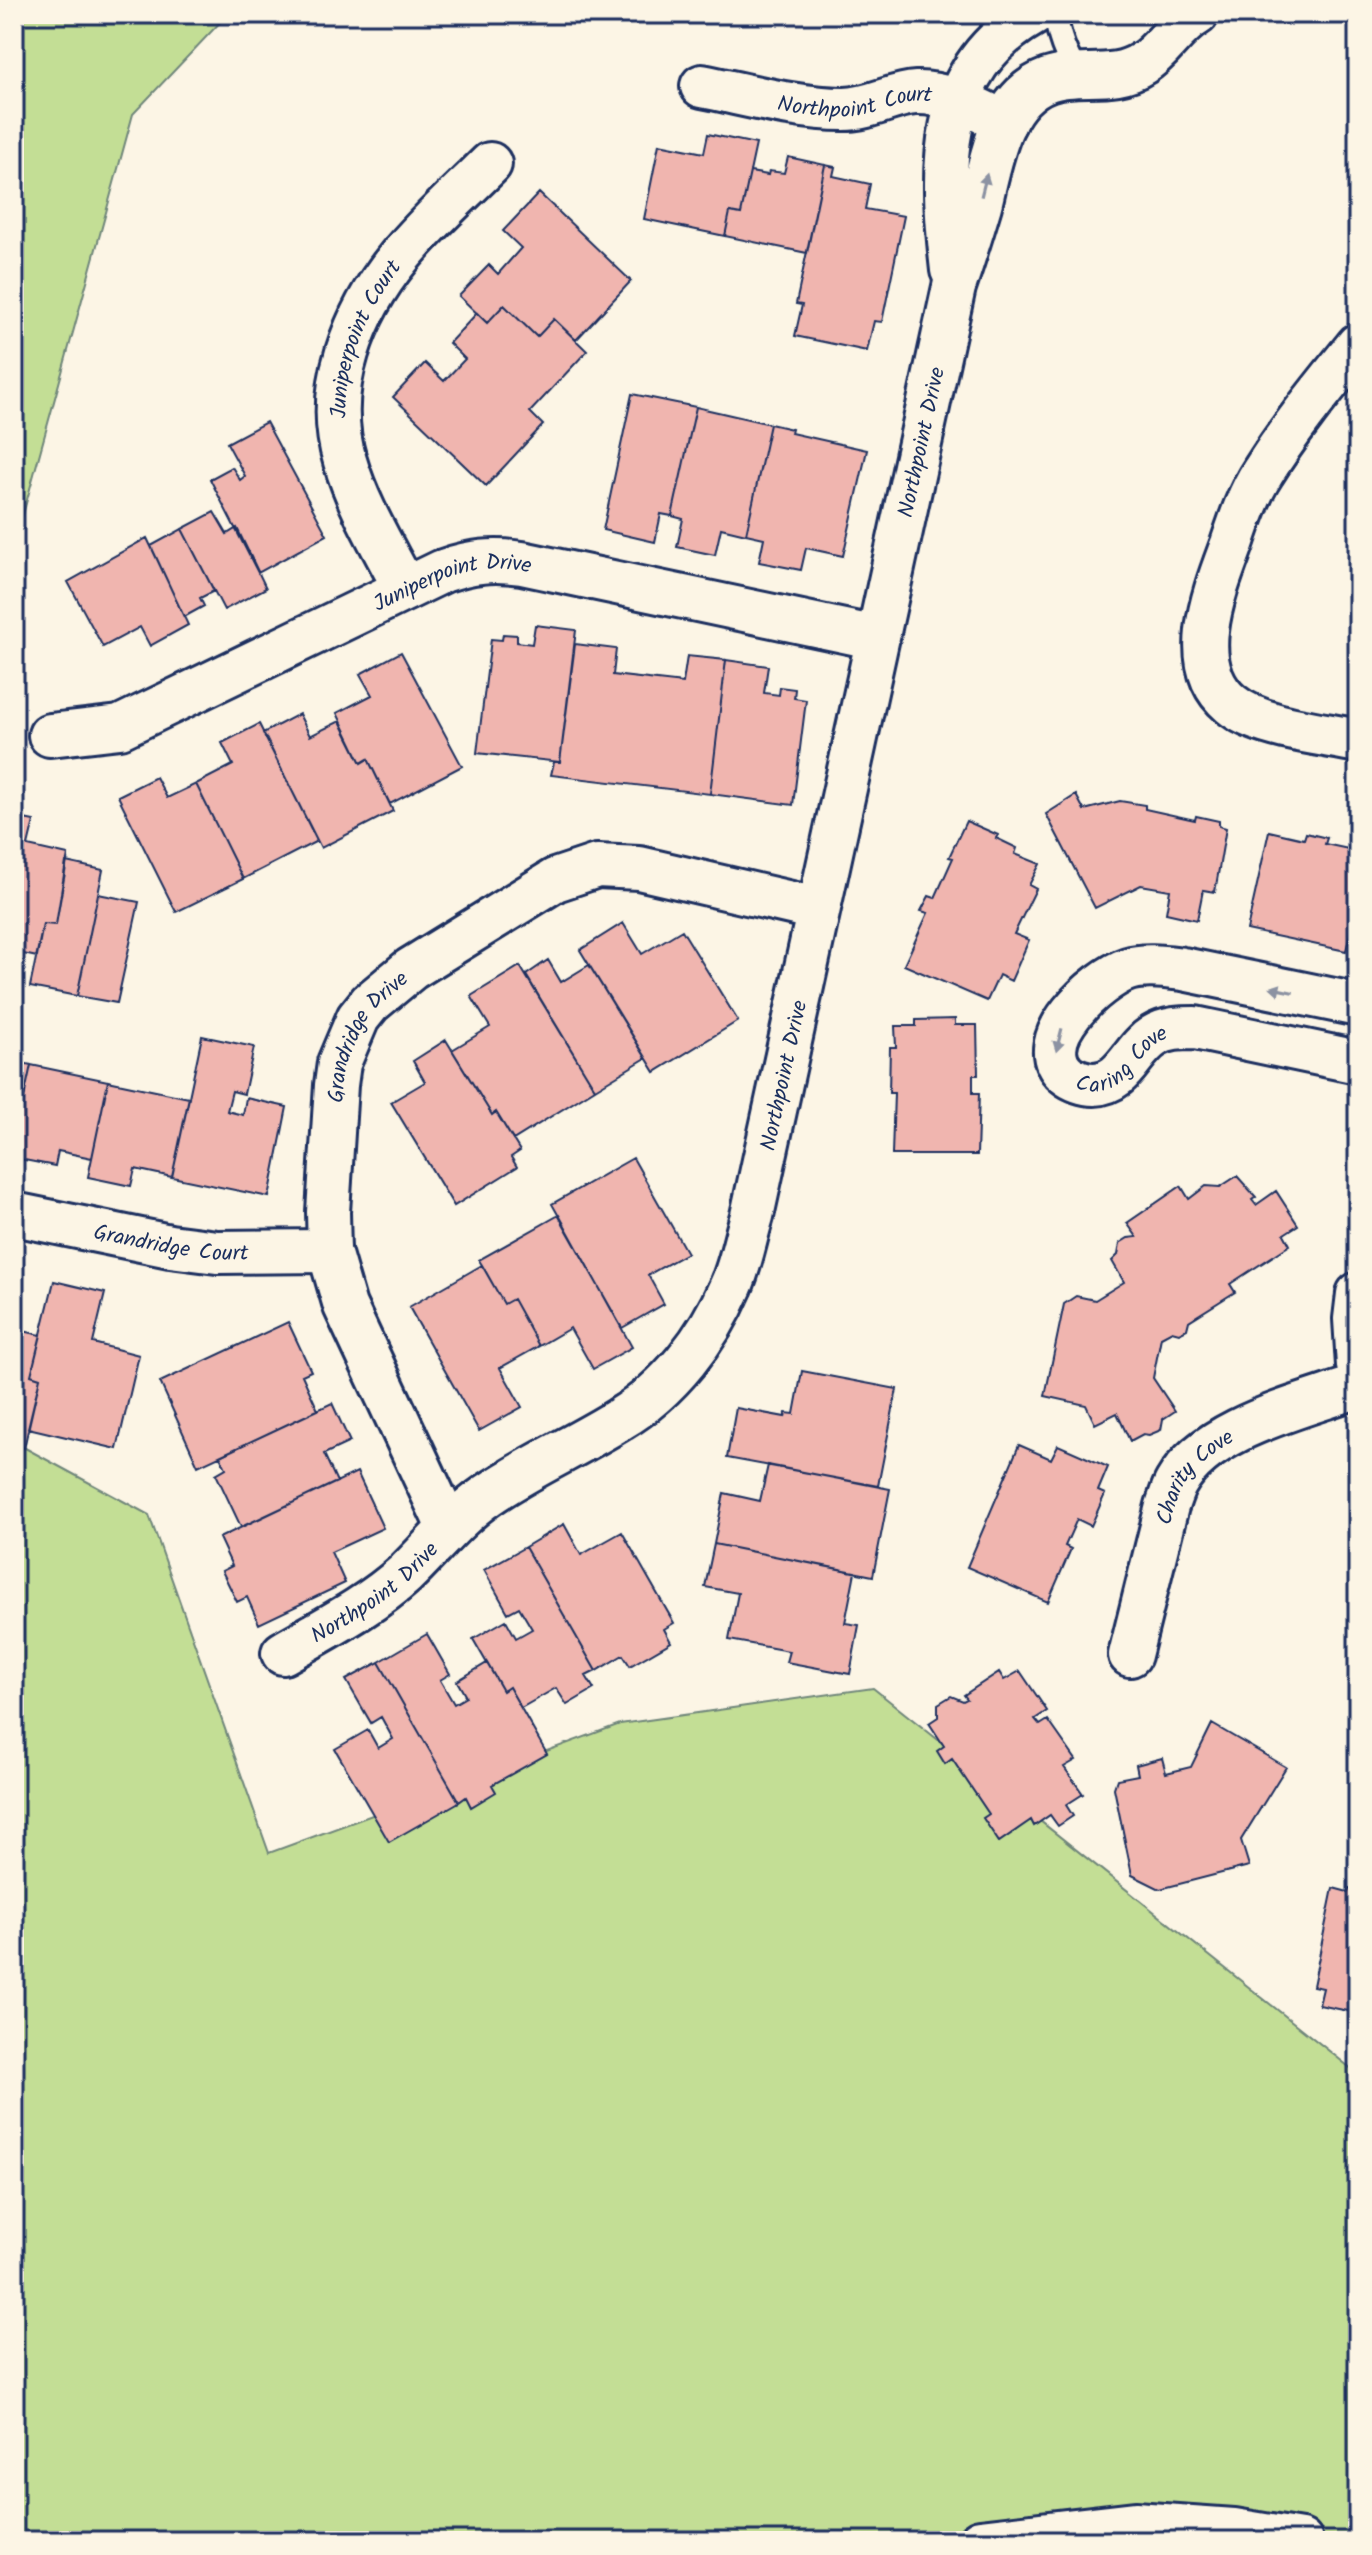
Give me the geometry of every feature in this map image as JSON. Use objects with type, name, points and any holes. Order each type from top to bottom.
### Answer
[{"type":"street","name":"Northpoint Drive","points":[[954,287],[945,206],[947,159],[958,101],[972,68],[993,43],[1034,14]]},
{"type":"street","name":"Northpoint Drive","points":[[283,1653],[404,1575],[448,1527],[488,1494],[623,1418],[677,1371],[717,1316],[732,1284],[752,1216],[954,287],[995,145],[1005,122],[1027,92],[1043,82],[1078,74],[1109,76],[1143,64],[1177,29],[1197,14]]},
{"type":"street","name":"Northpoint Court","points":[[702,86],[807,106],[843,109],[865,107],[915,93],[958,101],[1005,122]]},
{"type":"street","name":"Juniperpoint Court","points":[[405,589],[352,483],[344,458],[338,428],[338,399],[344,364],[356,327],[373,292],[401,255],[490,164]]},
{"type":"street","points":[[1358,345],[1261,474],[1217,585],[1207,633],[1211,677],[1231,705],[1267,722],[1358,741]]},
{"type":"street","name":"Juniperpoint Drive","points":[[50,735],[120,727],[443,571],[470,562],[495,560],[877,638]]},
{"type":"street","name":"Grandridge Drive","points":[[448,1527],[345,1306],[329,1251],[328,1212],[339,1063],[358,1018],[370,1003],[411,969],[555,880],[597,866],[639,868],[817,909]]},
{"type":"street","name":"Caring Cove","points":[[1358,1005],[1183,969],[1155,966],[1131,968],[1109,977],[1088,994],[1060,1031],[1055,1046],[1056,1061],[1065,1073],[1078,1081],[1092,1084],[1117,1077],[1140,1047],[1156,1035],[1176,1028],[1195,1028],[1358,1062]]},
{"type":"street","name":"Grandridge Court","points":[[14,1214],[170,1246],[217,1252],[329,1251]]},
{"type":"street","points":[[1358,1294],[1355,1319],[1358,1366]]},
{"type":"street","name":"Charity Cove","points":[[1130,1655],[1167,1506],[1177,1482],[1194,1460],[1218,1441],[1245,1427],[1358,1386]]},
{"type":"street","points":[[980,2541],[1135,2523],[1234,2530],[1301,2541]]},
{"type":"lane","points":[[1056,14],[1067,58],[1078,74]]},
{"type":"green space","points":[[14,14],[228,14],[133,114],[14,547]]},
{"type":"green space","points":[[14,1442],[149,1515],[269,1853],[620,1724],[873,1688],[1358,2074],[1358,2541],[14,2541]]},
{"type":"building","points":[[708,134],[756,144],[741,214],[730,212],[725,236],[644,219],[659,144],[704,153]]},
{"type":"building","points":[[788,157],[825,165],[807,253],[725,236],[730,212],[741,214],[750,172],[768,175],[769,171],[784,173]]},
{"type":"building","points":[[825,165],[835,167],[833,176],[870,184],[865,209],[904,216],[882,322],[874,321],[867,351],[795,336],[802,305],[796,304]]},
{"type":"building","points":[[539,193],[631,281],[576,340],[554,319],[537,337],[504,305],[487,323],[459,296],[489,265],[498,274],[521,248],[503,231]]},
{"type":"building","points":[[504,305],[537,337],[554,319],[587,351],[530,412],[543,425],[486,486],[393,397],[425,363],[444,381],[465,359],[449,343],[477,313],[487,323]]},
{"type":"building","points":[[632,394],[696,407],[672,516],[661,514],[655,542],[603,530]]},
{"type":"building","points":[[696,407],[770,424],[746,534],[721,528],[715,555],[677,547],[683,519],[672,516]]},
{"type":"building","points":[[266,422],[327,535],[258,573],[210,479],[232,467],[240,480],[245,476],[227,443]]},
{"type":"building","points":[[770,424],[792,429],[791,433],[867,450],[843,556],[806,548],[801,570],[759,562],[764,538],[746,534]]},
{"type":"building","points":[[214,512],[227,534],[237,528],[266,588],[224,610],[182,529]]},
{"type":"building","points":[[182,529],[214,591],[200,598],[204,606],[184,617],[151,546]]},
{"type":"building","points":[[147,538],[188,625],[150,646],[140,627],[103,647],[68,582]]},
{"type":"building","points":[[535,625],[576,630],[560,762],[477,753],[491,639],[502,640],[503,634],[517,635],[517,642],[532,644]]},
{"type":"building","points":[[575,644],[616,649],[613,675],[683,683],[687,656],[726,660],[710,794],[551,775],[554,762],[560,762]]},
{"type":"building","points":[[401,652],[462,766],[390,804],[368,759],[361,763],[337,713],[372,695],[360,674]]},
{"type":"building","points":[[726,660],[768,666],[764,693],[779,695],[780,687],[795,689],[794,698],[806,700],[793,805],[710,794]]},
{"type":"building","points":[[299,714],[310,736],[340,721],[361,763],[368,759],[393,811],[321,848],[263,733]]},
{"type":"building","points":[[259,724],[317,841],[243,879],[196,784],[233,765],[222,743]]},
{"type":"building","points":[[156,777],[167,798],[196,784],[243,879],[176,912],[118,796]]},
{"type":"building","points":[[1076,795],[1084,810],[1120,801],[1195,820],[1196,816],[1219,821],[1219,826],[1226,828],[1215,892],[1203,890],[1197,920],[1166,913],[1170,890],[1141,885],[1095,908],[1046,814]]},
{"type":"building","points":[[14,817],[34,821],[28,846],[68,855],[56,925],[43,924],[37,957],[14,952]]},
{"type":"building","points":[[966,821],[998,835],[996,838],[1017,848],[1015,854],[1040,864],[1029,885],[1036,889],[1014,934],[1029,940],[1011,981],[999,975],[987,1001],[904,965],[928,913],[921,911],[929,896],[935,898]]},
{"type":"building","points":[[1269,831],[1304,839],[1306,833],[1327,838],[1325,844],[1358,851],[1358,914],[1355,913],[1346,951],[1247,930]]},
{"type":"building","points":[[66,862],[103,870],[77,996],[30,987],[43,924],[56,925]]},
{"type":"building","points":[[98,894],[139,902],[117,1003],[77,996]]},
{"type":"building","points":[[623,923],[642,954],[682,930],[738,1021],[655,1072],[580,950]]},
{"type":"building","points":[[548,960],[561,982],[589,965],[646,1058],[595,1089],[526,975]]},
{"type":"building","points":[[520,966],[595,1089],[513,1140],[496,1112],[492,1115],[452,1050],[490,1027],[471,996]]},
{"type":"building","points":[[955,1019],[955,1025],[977,1025],[978,1075],[973,1075],[973,1093],[979,1093],[977,1155],[892,1155],[894,1093],[889,1093],[890,1047],[896,1047],[895,1026],[916,1026],[916,1020]]},
{"type":"building","points":[[202,1036],[254,1047],[244,1094],[232,1091],[227,1111],[243,1115],[246,1098],[287,1107],[269,1197],[172,1177]]},
{"type":"building","points":[[446,1040],[492,1115],[496,1112],[520,1151],[511,1157],[517,1167],[454,1206],[391,1102],[425,1082],[413,1061]]},
{"type":"building","points":[[14,1061],[31,1065],[14,1144]]},
{"type":"building","points":[[31,1065],[108,1081],[92,1158],[58,1151],[55,1166],[14,1158],[14,1144]]},
{"type":"building","points":[[108,1081],[189,1098],[172,1177],[135,1169],[131,1186],[88,1177]]},
{"type":"building","points":[[633,1158],[687,1253],[648,1275],[664,1304],[622,1328],[552,1204]]},
{"type":"building","points":[[1237,1176],[1256,1197],[1252,1200],[1256,1205],[1276,1191],[1298,1225],[1284,1234],[1290,1245],[1230,1284],[1235,1292],[1189,1321],[1187,1329],[1179,1333],[1172,1331],[1161,1337],[1153,1378],[1175,1411],[1163,1419],[1161,1430],[1130,1441],[1117,1413],[1095,1424],[1086,1405],[1045,1396],[1064,1304],[1076,1296],[1095,1300],[1124,1282],[1112,1261],[1118,1255],[1120,1243],[1137,1237],[1127,1223],[1181,1186],[1189,1199],[1206,1186],[1220,1187]]},
{"type":"building","points":[[559,1215],[632,1347],[593,1369],[570,1328],[539,1346],[513,1299],[504,1304],[479,1260]]},
{"type":"building","points":[[482,1265],[504,1304],[513,1299],[539,1346],[500,1368],[522,1407],[479,1431],[409,1307]]},
{"type":"building","points":[[14,1274],[23,1277],[14,1314]]},
{"type":"building","points":[[54,1281],[105,1293],[93,1343],[139,1355],[117,1449],[28,1428],[40,1378],[31,1375]]},
{"type":"building","points":[[288,1322],[311,1371],[302,1375],[318,1410],[198,1466],[160,1382]]},
{"type":"building","points":[[14,1329],[41,1335],[31,1375],[40,1378],[24,1448],[14,1445]]},
{"type":"building","points":[[802,1371],[897,1389],[878,1486],[727,1458],[736,1408],[785,1417],[786,1413],[794,1414]]},
{"type":"building","points":[[332,1403],[350,1442],[324,1454],[337,1482],[241,1527],[216,1474],[226,1468],[220,1456]]},
{"type":"building","points":[[1019,1445],[1051,1459],[1058,1445],[1108,1467],[1098,1491],[1105,1494],[1091,1526],[1077,1519],[1065,1546],[1071,1549],[1048,1602],[967,1567]]},
{"type":"building","points":[[768,1465],[890,1489],[873,1576],[714,1544],[724,1493],[760,1501]]},
{"type":"building","points":[[357,1472],[383,1528],[331,1552],[345,1583],[259,1624],[247,1597],[237,1602],[222,1571],[232,1566],[219,1538]]},
{"type":"building","points":[[564,1524],[581,1555],[622,1532],[674,1623],[664,1629],[671,1642],[630,1666],[623,1655],[596,1671],[525,1547]]},
{"type":"building","points":[[714,1544],[855,1572],[845,1623],[859,1625],[850,1674],[786,1662],[789,1651],[729,1640],[738,1593],[705,1587]]},
{"type":"building","points":[[525,1547],[596,1671],[586,1676],[594,1689],[567,1705],[556,1688],[521,1708],[509,1687],[503,1691],[473,1639],[506,1620],[516,1638],[532,1629],[519,1607],[508,1613],[484,1570]]},
{"type":"building","points":[[427,1634],[450,1674],[440,1680],[454,1704],[466,1697],[457,1681],[487,1663],[503,1691],[509,1687],[547,1754],[492,1785],[496,1792],[471,1807],[466,1797],[459,1802],[379,1662]]},
{"type":"building","points":[[379,1662],[459,1802],[389,1842],[335,1749],[368,1730],[378,1748],[393,1739],[381,1717],[371,1723],[346,1680]]},
{"type":"building","points":[[1020,1671],[1047,1711],[1035,1719],[1040,1725],[1048,1720],[1076,1760],[1064,1767],[1083,1794],[1066,1805],[1073,1816],[1058,1826],[1050,1815],[1034,1826],[1031,1820],[999,1842],[983,1818],[989,1814],[952,1759],[945,1764],[937,1751],[944,1746],[929,1723],[938,1717],[938,1704],[951,1696],[963,1701],[967,1699],[964,1695],[999,1672],[1004,1680]]},
{"type":"building","points":[[1212,1724],[1286,1767],[1241,1840],[1249,1866],[1160,1889],[1132,1875],[1114,1788],[1117,1779],[1138,1775],[1136,1765],[1162,1758],[1166,1773],[1191,1767]]},
{"type":"building","points":[[1333,1888],[1348,1892],[1349,1888],[1358,1889],[1358,2013],[1319,2005],[1323,1988],[1313,1986]]}]
